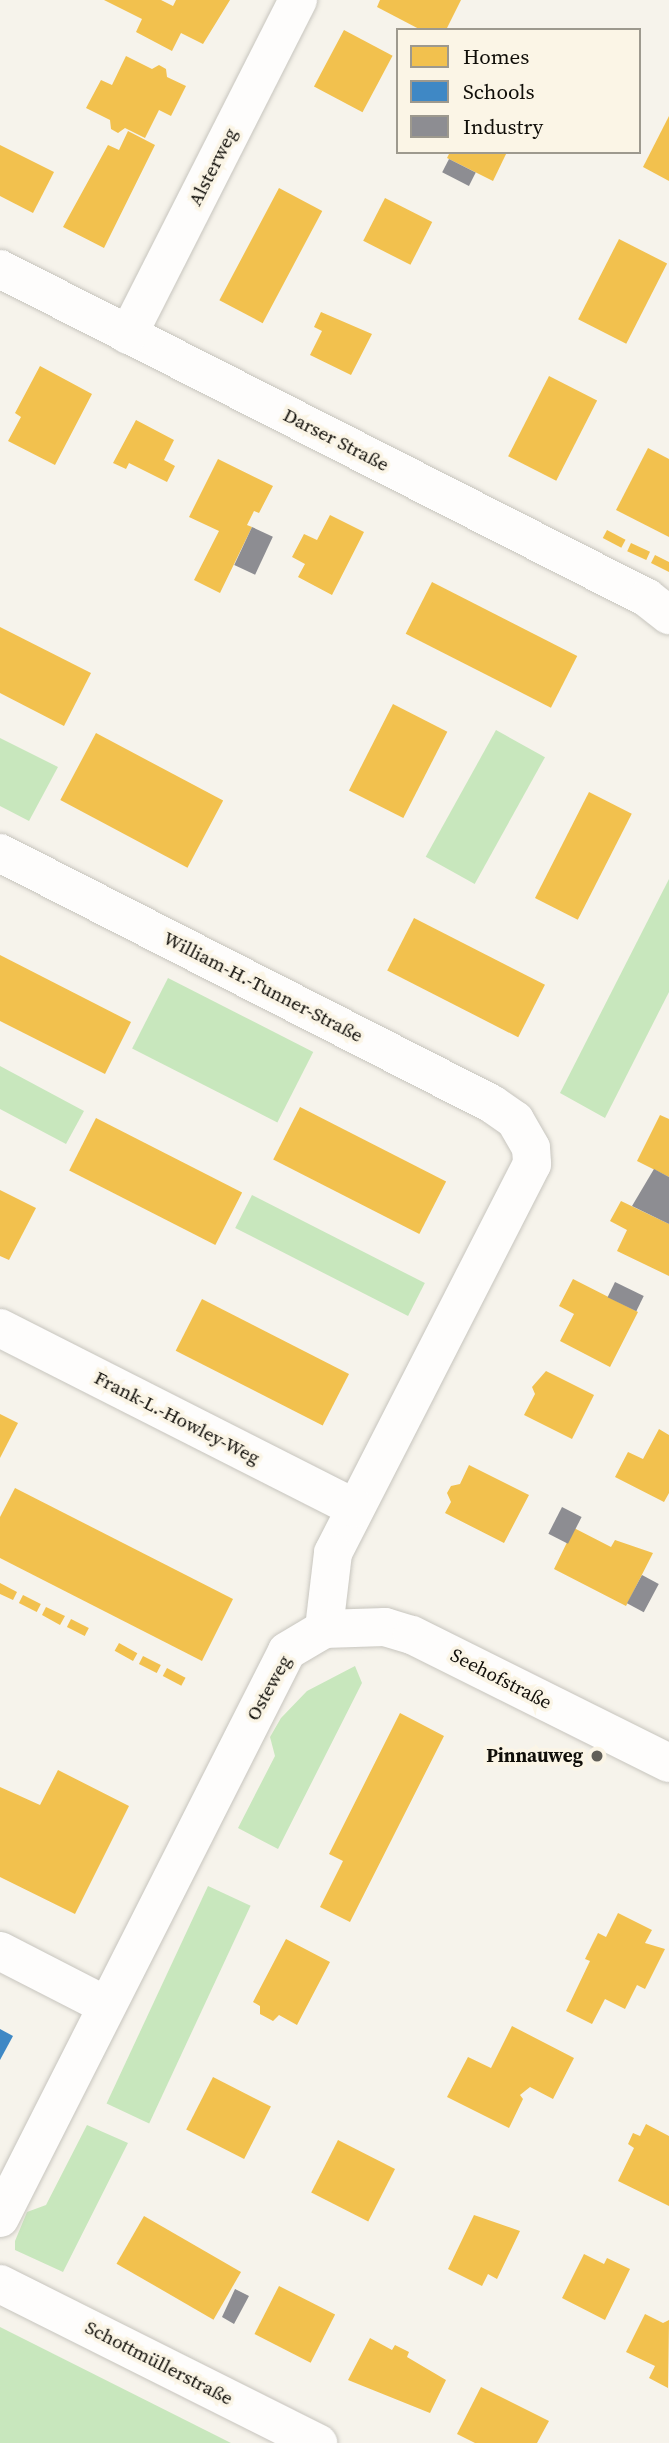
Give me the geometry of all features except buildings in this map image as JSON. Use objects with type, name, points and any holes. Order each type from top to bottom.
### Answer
[{"type":"street","name":"Alsterweg","points":[[128,335],[298,0]]},
{"type":"street","name":"Darser Straße","points":[[0,269],[647,598],[669,615]]},
{"type":"street","name":"William-H.-Tunner-Straße","points":[[0,853],[492,1104],[522,1128],[531,1148],[532,1164],[355,1508]]},
{"type":"street","name":"Frank-L.-Howley-Weg","points":[[0,1328],[355,1508]]},
{"type":"street","points":[[324,1629],[333,1553],[355,1508]]},
{"type":"street","name":"Seehofstraße","points":[[324,1629],[385,1627],[412,1635],[669,1763]]},
{"type":"street","name":"Osteweg","points":[[0,2218],[105,2005],[287,1651],[324,1629]]},
{"type":"street","points":[[0,1951],[105,2005]]},
{"type":"street","name":"Schottmüllerstraße","points":[[0,2284],[318,2443]]},
{"type":"green space","points":[[496,730],[545,757],[475,884],[426,857]]},
{"type":"green space","points":[[0,738],[58,767],[29,821],[0,806]]},
{"type":"green space","points":[[669,879],[669,992],[605,1118],[560,1093]]},
{"type":"green space","points":[[168,978],[313,1052],[277,1122],[132,1048]]},
{"type":"green space","points":[[0,1066],[84,1111],[66,1144],[0,1109]]},
{"type":"green space","points":[[252,1195],[425,1283],[408,1316],[235,1228]]},
{"type":"green space","points":[[355,1666],[362,1683],[278,1849],[238,1828],[275,1756],[270,1737],[281,1718],[307,1691]]},
{"type":"green space","points":[[208,1886],[251,1906],[149,2123],[107,2104]]},
{"type":"green space","points":[[87,2125],[128,2143],[63,2272],[15,2250],[15,2241],[27,2212],[46,2205]]},
{"type":"green space","points":[[0,2327],[231,2443],[0,2443]]},
{"type":"place","name":"Pinnauweg","points":[[597,1756]]}]
